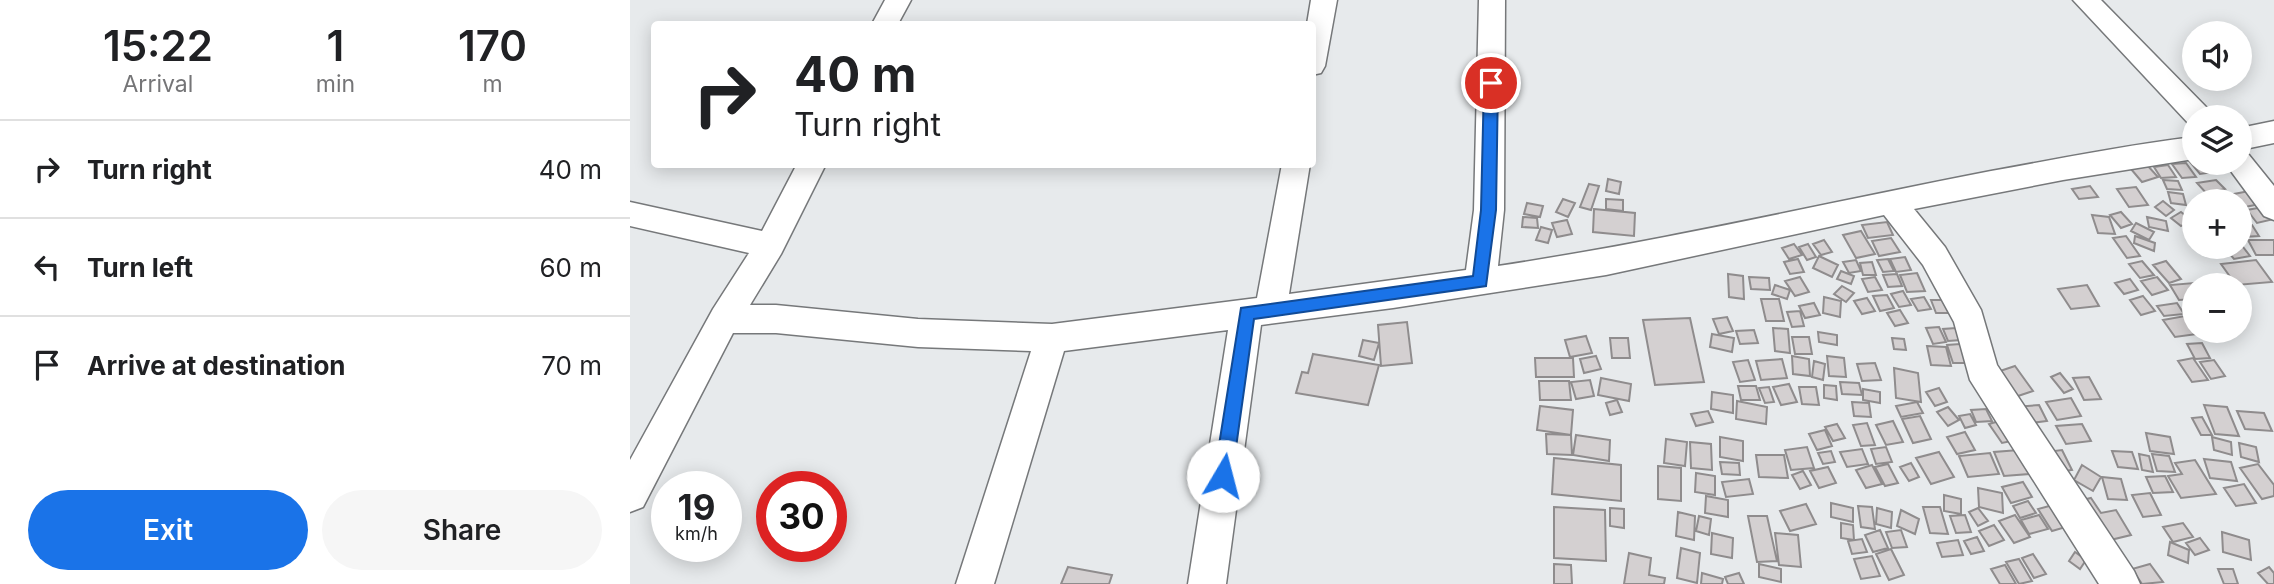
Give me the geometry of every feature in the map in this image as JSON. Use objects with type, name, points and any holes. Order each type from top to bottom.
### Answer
[{"type":"street","points":[[887,21],[898,0]]},
{"type":"street","points":[[1316,44],[1324,0]]},
{"type":"street","points":[[1480,282],[1489,210],[1492,0]]},
{"type":"street","points":[[2086,0],[2187,105]]},
{"type":"street","points":[[2252,136],[2274,131]]},
{"type":"street","points":[[724,319],[776,319],[918,333],[1052,338],[1480,282],[1606,262],[1891,202],[2182,150]]},
{"type":"street","points":[[630,495],[724,319],[770,244],[810,168]]},
{"type":"street","points":[[1207,584],[1259,312],[1295,168]]},
{"type":"street","points":[[2248,175],[2274,208]]},
{"type":"street","points":[[1891,202],[1934,256],[1970,320],[1982,370],[2121,584]]},
{"type":"street","points":[[630,214],[770,244]]},
{"type":"street","points":[[975,584],[1052,338]]},
{"type":"building","points":[[2182,163],[2182,175],[2196,177],[2182,178],[2172,164]]},
{"type":"building","points":[[2147,165],[2158,177],[2142,182],[2131,169]]},
{"type":"building","points":[[2168,165],[2176,177],[2161,178],[2154,167]]},
{"type":"building","points":[[1608,179],[1621,182],[1619,194],[1606,191]]},
{"type":"building","points":[[2163,180],[2178,181],[2182,190],[2167,189]]},
{"type":"building","points":[[2216,180],[2225,189],[2202,189],[2197,183]]},
{"type":"building","points":[[1589,184],[1599,186],[1591,210],[1580,207]]},
{"type":"building","points":[[2090,186],[2098,197],[2079,199],[2072,189]]},
{"type":"building","points":[[2136,187],[2148,205],[2129,207],[2117,189]]},
{"type":"building","points":[[2168,192],[2182,194],[2182,204],[2171,203]]},
{"type":"building","points":[[2252,195],[2260,204],[2252,206]]},
{"type":"building","points":[[1563,199],[1575,203],[1568,217],[1556,212]]},
{"type":"building","points":[[1606,199],[1623,200],[1623,211],[1606,209]]},
{"type":"building","points":[[2163,201],[2174,210],[2166,216],[2155,207]]},
{"type":"building","points":[[1527,203],[1543,206],[1540,217],[1524,214]]},
{"type":"building","points":[[2263,207],[2274,219],[2257,223],[2252,216],[2252,209]]},
{"type":"building","points":[[1594,209],[1635,213],[1634,236],[1593,232]]},
{"type":"building","points":[[2121,212],[2132,224],[2121,228],[2110,215]]},
{"type":"building","points":[[2181,212],[2182,225],[2181,226],[2171,218]]},
{"type":"building","points":[[2092,215],[2109,217],[2115,234],[2098,233]]},
{"type":"building","points":[[1523,217],[1537,218],[1538,228],[1522,227]]},
{"type":"building","points":[[2147,217],[2166,221],[2168,231],[2149,227]]},
{"type":"building","points":[[1567,220],[1572,234],[1557,237],[1552,223]]},
{"type":"building","points":[[1887,222],[1893,235],[1868,238],[1862,225]]},
{"type":"building","points":[[2136,223],[2154,232],[2149,240],[2131,231]]},
{"type":"building","points":[[2252,225],[2259,236],[2252,236]]},
{"type":"building","points":[[1541,227],[1552,230],[1548,243],[1536,240]]},
{"type":"building","points":[[1861,231],[1875,254],[1856,258],[1843,235]]},
{"type":"building","points":[[2126,236],[2140,256],[2127,258],[2113,238]]},
{"type":"building","points":[[2135,236],[2155,243],[2154,251],[2134,243]]},
{"type":"building","points":[[1891,238],[1900,252],[1879,256],[1872,241]]},
{"type":"building","points":[[1824,240],[1832,252],[1821,255],[1813,244]]},
{"type":"building","points":[[2252,240],[2274,240],[2274,255],[2256,255]]},
{"type":"building","points":[[1794,244],[1802,255],[1789,259],[1782,248]]},
{"type":"building","points":[[1808,244],[1816,257],[1807,260],[1799,247]]},
{"type":"building","points":[[1819,256],[1838,265],[1832,277],[1813,268]]},
{"type":"building","points":[[1905,257],[1911,270],[1896,272],[1890,259]]},
{"type":"building","points":[[1798,259],[1804,272],[1790,274],[1784,262]]},
{"type":"building","points":[[1888,259],[1894,271],[1883,272],[1877,260]]},
{"type":"building","points":[[1856,260],[1861,271],[1849,273],[1843,262]]},
{"type":"building","points":[[2256,260],[2272,282],[2252,284],[2252,273],[2227,273],[2221,264]]},
{"type":"building","points":[[2142,261],[2154,275],[2140,278],[2129,264]]},
{"type":"building","points":[[2166,261],[2181,279],[2169,283],[2153,265]]},
{"type":"building","points":[[1872,262],[1876,275],[1863,275],[1860,263]]},
{"type":"building","points":[[1841,271],[1854,276],[1851,284],[1837,279]]},
{"type":"building","points":[[1917,273],[1925,291],[1907,292],[1900,275]]},
{"type":"building","points":[[1728,274],[1743,276],[1744,299],[1729,297]]},
{"type":"building","points":[[1897,274],[1902,286],[1888,287],[1883,275]]},
{"type":"building","points":[[1749,277],[1769,278],[1770,290],[1751,289]]},
{"type":"building","points":[[1800,277],[1809,292],[1795,296],[1785,281]]},
{"type":"building","points":[[1875,277],[1882,290],[1868,292],[1862,279]]},
{"type":"building","points":[[2157,277],[2168,290],[2152,295],[2141,281]]},
{"type":"building","points":[[2130,279],[2138,290],[2124,294],[2115,283]]},
{"type":"building","points":[[2182,284],[2182,300],[2179,300],[2170,285]]},
{"type":"building","points":[[1775,285],[1790,290],[1787,299],[1772,294]]},
{"type":"building","points":[[2087,285],[2099,306],[2071,309],[2058,289]]},
{"type":"building","points":[[1842,286],[1854,293],[1846,302],[1834,294]]},
{"type":"building","points":[[1903,291],[1911,305],[1899,307],[1891,294]]},
{"type":"building","points":[[1887,295],[1894,308],[1880,311],[1873,296]]},
{"type":"building","points":[[2143,296],[2155,311],[2141,315],[2130,300]]},
{"type":"building","points":[[1824,297],[1841,301],[1840,317],[1823,313]]},
{"type":"building","points":[[1924,297],[1931,309],[1918,311],[1911,299]]},
{"type":"building","points":[[1867,298],[1875,311],[1862,314],[1854,301]]},
{"type":"building","points":[[1761,299],[1779,299],[1784,321],[1766,321]]},
{"type":"building","points":[[1931,300],[1943,300],[1949,313],[1936,313]]},
{"type":"building","points":[[1814,303],[1820,315],[1805,318],[1799,306]]},
{"type":"building","points":[[2177,303],[2182,314],[2164,316],[2157,306]]},
{"type":"building","points":[[1900,310],[1908,323],[1895,326],[1887,313]]},
{"type":"building","points":[[1800,311],[1804,326],[1792,327],[1787,312]]},
{"type":"building","points":[[1727,317],[1733,331],[1719,334],[1713,319]]},
{"type":"building","points":[[2182,317],[2182,336],[2175,337],[2163,320]]},
{"type":"building","points":[[1690,318],[1704,382],[1655,385],[1643,320]]},
{"type":"building","points":[[1407,322],[1412,363],[1381,366],[1378,325]]},
{"type":"building","points":[[1939,327],[1946,342],[1933,344],[1926,328]]},
{"type":"building","points":[[1773,328],[1788,329],[1790,353],[1775,351]]},
{"type":"building","points":[[1956,328],[1961,340],[1948,341],[1943,329]]},
{"type":"building","points":[[1754,330],[1758,343],[1740,344],[1736,331]]},
{"type":"building","points":[[1818,332],[1837,335],[1837,345],[1819,342]]},
{"type":"building","points":[[1712,334],[1734,338],[1732,352],[1710,347]]},
{"type":"building","points":[[1586,336],[1592,353],[1570,357],[1565,340]]},
{"type":"building","points":[[1792,337],[1809,337],[1812,354],[1795,354]]},
{"type":"building","points":[[1610,338],[1628,338],[1630,358],[1612,358]]},
{"type":"building","points":[[1892,338],[1904,339],[1906,350],[1894,349]]},
{"type":"building","points":[[1363,340],[1379,343],[1374,360],[1359,356]]},
{"type":"building","points":[[2202,343],[2210,358],[2195,359],[2187,344]]},
{"type":"building","points":[[1960,344],[1967,363],[1953,363],[1947,345]]},
{"type":"building","points":[[1927,346],[1946,347],[1951,366],[1931,365]]},
{"type":"building","points":[[1313,354],[1379,365],[1368,405],[1296,393],[1302,372],[1308,373]]},
{"type":"building","points":[[1596,356],[1601,369],[1584,373],[1580,359]]},
{"type":"building","points":[[1792,356],[1809,359],[1810,376],[1793,374]]},
{"type":"building","points":[[1827,356],[1844,358],[1846,377],[1829,376]]},
{"type":"building","points":[[1535,358],[1573,358],[1574,377],[1536,377]]},
{"type":"building","points":[[2193,358],[2208,380],[2192,382],[2178,361]]},
{"type":"building","points":[[1782,359],[1787,378],[1761,380],[1756,361]]},
{"type":"building","points":[[1748,360],[1755,380],[1740,382],[1733,362]]},
{"type":"building","points":[[2214,360],[2225,376],[2211,379],[2200,362]]},
{"type":"building","points":[[1814,361],[1825,364],[1823,380],[1812,377]]},
{"type":"building","points":[[1875,363],[1881,380],[1862,381],[1857,364]]},
{"type":"building","points":[[2015,366],[2033,391],[2012,398],[1994,373]]},
{"type":"building","points":[[1894,368],[1918,373],[1921,402],[1896,398]]},
{"type":"building","points":[[2060,373],[2073,389],[2064,393],[2051,377]]},
{"type":"building","points":[[2089,377],[2101,399],[2084,400],[2073,378]]},
{"type":"building","points":[[1601,378],[1631,384],[1629,401],[1598,395]]},
{"type":"building","points":[[1590,380],[1594,396],[1576,399],[1571,382]]},
{"type":"building","points":[[1539,381],[1569,381],[1571,400],[1540,400]]},
{"type":"building","points":[[1840,382],[1859,383],[1862,395],[1842,394]]},
{"type":"building","points":[[1789,384],[1797,402],[1781,405],[1773,387]]},
{"type":"building","points":[[1824,385],[1836,386],[1837,400],[1824,398]]},
{"type":"building","points":[[1738,386],[1756,386],[1760,400],[1741,400]]},
{"type":"building","points":[[1769,387],[1774,402],[1765,403],[1759,388]]},
{"type":"building","points":[[1799,387],[1816,387],[1819,405],[1802,404]]},
{"type":"building","points":[[1939,388],[1947,402],[1935,406],[1926,392]]},
{"type":"building","points":[[1863,389],[1880,392],[1880,403],[1863,400]]},
{"type":"building","points":[[1712,392],[1733,395],[1733,413],[1711,409]]},
{"type":"building","points":[[2071,398],[2081,416],[2057,420],[2046,402]]},
{"type":"building","points":[[1617,400],[1622,412],[1610,415],[1606,403]]},
{"type":"building","points":[[1737,401],[1767,407],[1766,424],[1736,419]]},
{"type":"building","points":[[1852,402],[1869,403],[1871,417],[1854,416]]},
{"type":"building","points":[[1917,402],[1923,413],[1901,417],[1896,406]]},
{"type":"building","points":[[2039,405],[2047,421],[2023,424],[2015,407]]},
{"type":"building","points":[[2204,405],[2227,407],[2239,436],[2215,434]]},
{"type":"building","points":[[1540,406],[1573,410],[1571,435],[1537,430]]},
{"type":"building","points":[[1948,407],[1959,420],[1948,426],[1937,412]]},
{"type":"building","points":[[1986,409],[1992,421],[1976,422],[1971,410]]},
{"type":"building","points":[[1708,411],[1713,422],[1696,426],[1691,414]]},
{"type":"building","points":[[2237,411],[2264,413],[2272,431],[2245,429]]},
{"type":"building","points":[[1970,414],[1976,425],[1965,428],[1959,416]]},
{"type":"building","points":[[1920,416],[1931,439],[1913,443],[1902,419]]},
{"type":"building","points":[[2202,417],[2212,435],[2201,435],[2192,418]]},
{"type":"building","points":[[2003,420],[2016,440],[2002,443],[1989,424]]},
{"type":"building","points":[[1893,421],[1903,442],[1886,445],[1876,425]]},
{"type":"building","points":[[1867,423],[1875,445],[1861,446],[1853,425]]},
{"type":"building","points":[[1837,424],[1845,438],[1833,441],[1825,427]]},
{"type":"building","points":[[2082,424],[2091,441],[2066,444],[2056,426]]},
{"type":"building","points":[[1825,430],[1832,446],[1817,450],[1809,434]]},
{"type":"building","points":[[1965,432],[1975,450],[1957,454],[1947,437]]},
{"type":"building","points":[[2146,433],[2170,437],[2174,454],[2150,451]]},
{"type":"building","points":[[1546,434],[1571,435],[1572,455],[1547,454]]},
{"type":"building","points":[[1576,435],[1610,440],[1609,461],[1573,455]]},
{"type":"building","points":[[1720,437],[1743,441],[1743,461],[1720,457]]},
{"type":"building","points":[[2212,437],[2231,442],[2232,455],[2214,450]]},
{"type":"building","points":[[1666,439],[1687,442],[1685,466],[1664,463]]},
{"type":"building","points":[[1690,442],[1711,444],[1712,470],[1691,468]]},
{"type":"building","points":[[2239,443],[2256,447],[2259,462],[2241,457]]},
{"type":"building","points":[[1807,447],[1814,468],[1791,470],[1785,450]]},
{"type":"building","points":[[1886,447],[1892,462],[1876,464],[1871,449]]},
{"type":"building","points":[[1862,449],[1868,464],[1847,467],[1840,452]]},
{"type":"building","points":[[2019,450],[2029,474],[2004,476],[1994,452]]},
{"type":"building","points":[[2062,450],[2072,470],[2057,472],[2046,452]]},
{"type":"building","points":[[1831,451],[1835,462],[1823,464],[1818,453]]},
{"type":"building","points":[[2112,451],[2132,452],[2138,469],[2118,467]]},
{"type":"building","points":[[1939,452],[1954,477],[1931,484],[1916,458]]},
{"type":"building","points":[[1990,453],[1999,474],[1968,477],[1959,456]]},
{"type":"building","points":[[2139,454],[2149,456],[2153,472],[2142,470]]},
{"type":"building","points":[[2152,454],[2169,456],[2175,472],[2157,471]]},
{"type":"building","points":[[1756,455],[1784,455],[1788,478],[1759,477]]},
{"type":"building","points":[[1554,458],[1621,465],[1621,501],[1552,494]]},
{"type":"building","points":[[2204,459],[2231,462],[2237,481],[2210,478]]},
{"type":"building","points":[[2195,460],[2216,494],[2181,498],[2168,476],[2182,474],[2175,463]]},
{"type":"building","points":[[1720,462],[1739,463],[1740,475],[1722,474]]},
{"type":"building","points":[[1911,463],[1919,477],[1909,481],[1900,467]]},
{"type":"building","points":[[1888,464],[1898,483],[1885,486],[1875,467]]},
{"type":"building","points":[[2258,464],[2274,485],[2274,496],[2262,499],[2240,468]]},
{"type":"building","points":[[1872,465],[1882,484],[1866,488],[1856,470]]},
{"type":"building","points":[[2082,465],[2101,477],[2093,491],[2074,480]]},
{"type":"building","points":[[1658,466],[1681,468],[1681,501],[1658,499]]},
{"type":"building","points":[[1828,467],[1836,483],[1819,488],[1810,471]]},
{"type":"building","points":[[1803,471],[1811,485],[1800,489],[1792,475]]},
{"type":"building","points":[[1696,473],[1715,476],[1715,495],[1695,492]]},
{"type":"building","points":[[2165,476],[2173,492],[2153,493],[2146,477]]},
{"type":"building","points":[[2102,477],[2121,479],[2127,500],[2108,499]]},
{"type":"building","points":[[1749,479],[1753,494],[1726,497],[1722,482]]},
{"type":"building","points":[[2023,482],[2032,497],[2011,503],[2002,487]]},
{"type":"building","points":[[2244,484],[2256,503],[2236,506],[2224,488]]},
{"type":"building","points":[[1978,488],[2002,493],[2003,513],[1979,507]]},
{"type":"building","points":[[2150,493],[2161,515],[2143,517],[2132,495]]},
{"type":"building","points":[[1944,495],[1961,499],[1961,514],[1944,511]]},
{"type":"building","points":[[1706,496],[1728,500],[1728,517],[1705,513]]},
{"type":"building","points":[[2091,498],[2101,513],[2116,510],[2131,535],[2102,542],[2078,501]]},
{"type":"building","points":[[2028,501],[2036,513],[2020,518],[2013,506]]},
{"type":"building","points":[[1831,503],[1853,508],[1853,522],[1831,517]]},
{"type":"building","points":[[1806,504],[1816,524],[1790,531],[1780,511]]},
{"type":"building","points":[[2053,505],[2066,527],[2052,531],[2038,509]]},
{"type":"building","points":[[1858,506],[1872,507],[1875,529],[1861,527]]},
{"type":"building","points":[[1554,507],[1605,510],[1606,561],[1554,558]]},
{"type":"building","points":[[1923,507],[1940,507],[1948,534],[1930,533]]},
{"type":"building","points":[[1610,508],[1624,509],[1624,528],[1610,526]]},
{"type":"building","points":[[1877,508],[1892,512],[1891,528],[1876,524]]},
{"type":"building","points":[[1978,508],[1988,521],[1978,526],[1969,512]]},
{"type":"building","points":[[1901,510],[1919,519],[1915,534],[1897,526]]},
{"type":"building","points":[[1678,512],[1695,516],[1694,540],[1676,536]]},
{"type":"building","points":[[1965,515],[1971,532],[1956,533],[1950,516]]},
{"type":"building","points":[[2015,515],[2030,537],[2014,543],[1999,521]]},
{"type":"building","points":[[2039,515],[2048,529],[2029,534],[2021,520]]},
{"type":"building","points":[[1699,516],[1711,519],[1709,535],[1696,531]]},
{"type":"building","points":[[1748,516],[1767,516],[1777,561],[1757,562]]},
{"type":"building","points":[[1841,523],[1853,525],[1854,540],[1841,538]]},
{"type":"building","points":[[2183,523],[2193,537],[2173,542],[2163,527]]},
{"type":"building","points":[[1994,525],[2004,540],[1989,546],[1979,531]]},
{"type":"building","points":[[1880,530],[1888,548],[1873,552],[1865,535]]},
{"type":"building","points":[[1901,530],[1907,547],[1892,548],[1886,532]]},
{"type":"building","points":[[2222,532],[2249,540],[2251,560],[2223,552]]},
{"type":"building","points":[[1712,533],[1733,538],[1732,558],[1711,554]]},
{"type":"building","points":[[1775,533],[1798,535],[1801,567],[1779,565]]},
{"type":"building","points":[[1977,537],[1984,551],[1971,554],[1964,541]]},
{"type":"building","points":[[2200,538],[2209,550],[2195,555],[2186,543]]},
{"type":"building","points":[[1862,539],[1867,552],[1852,554],[1848,541]]},
{"type":"building","points":[[1958,540],[1963,555],[1942,557],[1937,543]]},
{"type":"building","points":[[2170,542],[2189,550],[2188,563],[2168,555]]},
{"type":"building","points":[[1681,548],[1700,553],[1697,583],[1677,578]]},
{"type":"building","points":[[1891,549],[1904,575],[1889,580],[1876,554]]},
{"type":"building","points":[[2075,552],[2086,560],[2080,569],[2069,561]]},
{"type":"building","points":[[1629,553],[1651,558],[1649,575],[1665,578],[1664,584],[1624,584]]},
{"type":"building","points":[[2033,554],[2046,574],[2034,578],[2022,558]]},
{"type":"building","points":[[1872,556],[1880,576],[1861,579],[1854,559]]},
{"type":"building","points":[[2019,559],[2032,581],[2019,584],[2006,562]]},
{"type":"building","points":[[1554,564],[1571,565],[1572,584],[1554,584]]},
{"type":"building","points":[[1759,564],[1781,569],[1781,582],[1759,577]]},
{"type":"building","points":[[2150,564],[2163,582],[2142,584],[2132,569]]},
{"type":"building","points":[[2005,565],[2016,584],[2000,584],[1991,569]]},
{"type":"building","points":[[1068,567],[1112,575],[1109,584],[1061,584]]},
{"type":"building","points":[[2269,567],[2274,573],[2274,584],[2268,584],[2258,573]]},
{"type":"building","points":[[2218,569],[2233,569],[2238,584],[2224,584]]},
{"type":"building","points":[[1702,573],[1723,579],[1722,584],[1701,584]]},
{"type":"building","points":[[1739,573],[1744,584],[1728,584],[1725,577]]},
{"type":"route","points":[[1223,476],[1247,313],[1480,282],[1489,210],[1491,83]]}]
